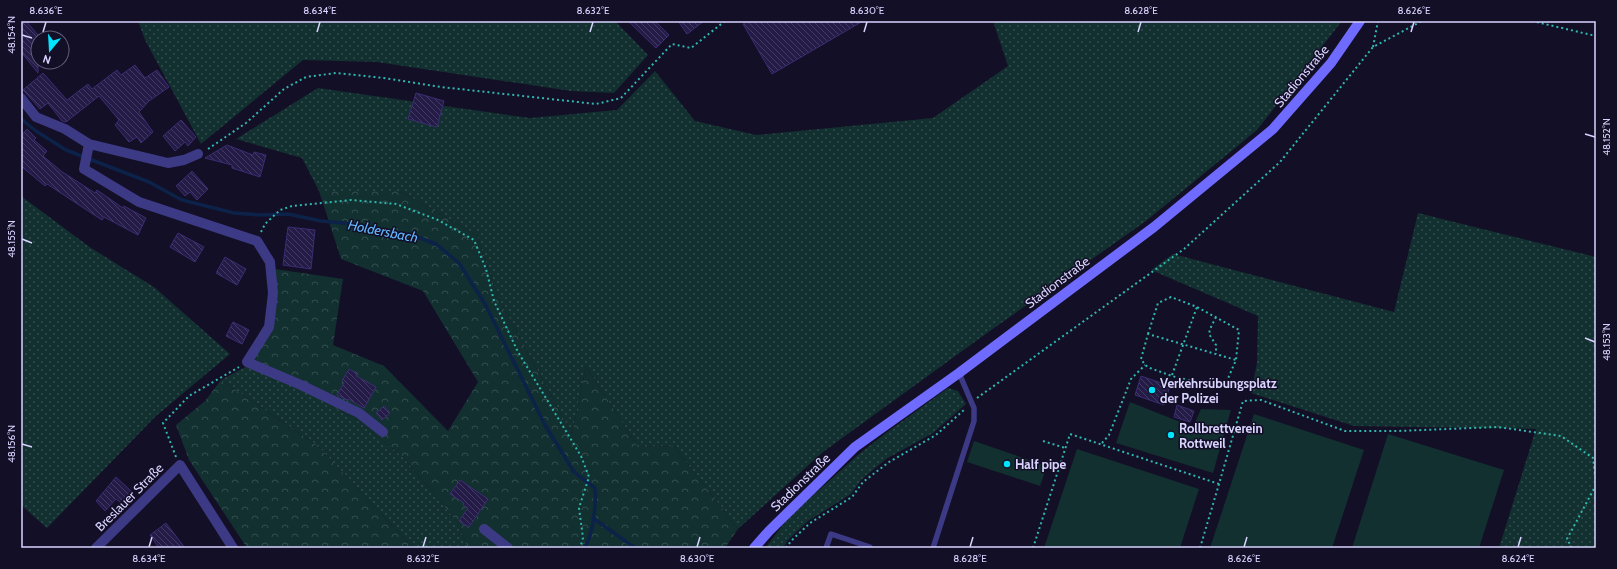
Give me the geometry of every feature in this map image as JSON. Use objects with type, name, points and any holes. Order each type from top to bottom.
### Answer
[{"type":"street","name":"Stadionstraße","points":[[754,548],[769,531],[854,447],[959,373],[1154,227],[1273,129],[1331,64],[1360,21]]},
{"type":"street","points":[[21,98],[36,117],[65,129],[88,148],[168,163],[184,160],[198,154]]},
{"type":"street","points":[[88,148],[84,169],[139,202],[257,241],[270,262],[273,293],[269,327],[247,362],[301,385],[359,413],[383,432]]},
{"type":"street","points":[[180,465],[233,548]]},
{"type":"street","name":"Breslauer Straße","points":[[96,548],[180,465]]},
{"type":"street","points":[[484,529],[508,548]]},
{"type":"lane","points":[[933,548],[974,420],[974,408],[959,373]]},
{"type":"lane","points":[[826,548],[831,534],[870,547],[869,548]]},
{"type":"path","points":[[198,154],[246,123],[284,89],[306,77],[336,73],[384,78],[441,87],[596,104],[621,98],[672,44],[691,48],[725,21]]},
{"type":"path","points":[[1373,47],[1378,21]]},
{"type":"path","points":[[786,548],[791,540],[810,524],[852,497],[863,482],[889,462],[936,435],[972,402],[1184,249],[1280,162],[1373,47],[1422,21]]},
{"type":"path","points":[[1532,21],[1596,36]]},
{"type":"path","points":[[265,224],[280,210],[292,206],[351,200],[396,204],[438,220],[474,240],[486,269],[494,301],[515,345],[581,456],[589,477],[579,508],[583,538],[580,548]]},
{"type":"path","points":[[1171,298],[1197,307],[1239,330],[1236,360],[1226,383],[1211,386],[1172,376],[1145,365],[1141,359],[1158,303],[1171,298]]},
{"type":"path","points":[[1172,376],[1197,307]]},
{"type":"path","points":[[1216,318],[1209,334],[1216,345],[1216,354]]},
{"type":"path","points":[[1148,334],[1236,360]]},
{"type":"path","points":[[180,465],[163,423],[190,396],[247,362]]},
{"type":"path","points":[[1102,443],[1109,434],[1131,379],[1145,365]]},
{"type":"path","points":[[1200,548],[1242,401],[1261,400],[1345,431],[1398,431],[1498,427],[1561,436],[1593,458],[1596,481]]},
{"type":"path","points":[[1033,548],[1070,434],[1102,443],[1219,484]]},
{"type":"path","points":[[1044,441],[1065,448]]},
{"type":"path","points":[[1572,548],[1567,538],[1596,484]]},
{"type":"green space","points":[[138,21],[615,21],[648,55],[614,93],[571,91],[377,62],[303,60],[201,144],[145,40]]},
{"type":"green space","points":[[993,21],[1342,21],[1257,130],[1146,221],[987,333],[823,452],[738,529],[674,446],[638,447],[586,366],[572,434],[498,297],[477,235],[400,191],[319,191],[302,158],[236,139],[318,88],[530,118],[617,110],[655,71],[695,121],[756,135],[933,118],[1008,66]]},
{"type":"green space","points":[[319,191],[400,191],[477,235],[498,297],[572,434],[586,366],[638,447],[674,446],[738,529],[725,548],[468,548],[457,522],[402,456],[358,421],[299,387],[247,366],[273,327],[275,269],[343,279],[333,345],[384,366],[448,431],[478,382],[423,291],[341,259]]},
{"type":"green space","points":[[21,196],[91,248],[154,287],[230,354],[156,416],[47,528],[21,505]]},
{"type":"green space","points":[[1418,213],[1596,257],[1596,548],[1499,548],[1536,429],[1354,426],[1251,393],[1257,363],[1258,316],[1151,270],[1173,254],[1394,312]]},
{"type":"green space","points":[[247,366],[299,387],[358,421],[402,456],[457,522],[468,548],[413,548],[317,445],[221,380]]},
{"type":"green space","points":[[221,380],[317,445],[413,548],[247,548],[189,460],[176,425],[205,401]]},
{"type":"green space","points":[[948,388],[958,391],[966,404],[933,433],[886,459],[861,480],[851,494],[808,521],[788,540],[783,548],[765,548],[783,525],[807,501],[859,454]]},
{"type":"green space","name":"Rollbrettverein Rottweil","points":[[1130,402],[1193,427],[1201,409],[1231,410],[1213,473],[1116,443]]},
{"type":"green space","points":[[1254,414],[1364,450],[1332,548],[1210,548]]},
{"type":"green space","points":[[1388,434],[1504,470],[1479,548],[1352,548]]},
{"type":"green space","name":"Half pipe","points":[[974,441],[1047,466],[1040,486],[967,462]]},
{"type":"green space","points":[[1077,449],[1199,489],[1180,548],[1044,548]]},
{"type":"building","points":[[21,21],[26,21],[34,30],[30,30],[30,63],[21,52]]},
{"type":"building","points":[[628,21],[655,21],[669,35],[656,48]]},
{"type":"building","points":[[678,21],[704,21],[687,34]]},
{"type":"building","points":[[748,21],[863,21],[772,74],[743,24]]},
{"type":"building","points":[[135,65],[145,78],[157,70],[169,87],[149,101],[139,112],[153,132],[141,143],[137,137],[129,142],[115,125],[119,120],[99,96],[66,122],[62,121],[48,103],[40,109],[23,90],[43,73],[67,100],[88,84],[92,89],[117,70],[121,75]]},
{"type":"building","points":[[416,93],[444,101],[437,127],[408,119]]},
{"type":"building","points":[[181,120],[196,137],[188,146],[185,142],[175,151],[163,136]]},
{"type":"building","points":[[27,129],[36,138],[34,140],[47,151],[43,156],[61,171],[95,193],[97,190],[123,208],[124,206],[146,218],[138,235],[104,217],[102,220],[47,184],[45,186],[21,166],[21,136]]},
{"type":"building","points":[[227,145],[253,155],[254,152],[266,155],[260,177],[232,168],[232,165],[205,158]]},
{"type":"building","points":[[192,171],[208,189],[197,200],[190,192],[185,196],[176,186]]},
{"type":"building","points":[[288,227],[315,230],[311,269],[283,265]]},
{"type":"building","points":[[178,233],[204,247],[195,262],[170,247]]},
{"type":"building","points":[[225,257],[246,269],[237,285],[216,273]]},
{"type":"building","points":[[233,322],[249,330],[242,344],[226,336]]},
{"type":"building","points":[[349,369],[358,374],[356,376],[376,387],[364,408],[337,395],[344,383],[342,381]]},
{"type":"building","name":"Verkehrsübungsplatz der Polizei","points":[[1141,376],[1170,386],[1164,405],[1135,395]]},
{"type":"building","points":[[1177,405],[1194,411],[1190,422],[1174,417]]},
{"type":"building","points":[[384,406],[390,413],[382,420],[376,413]]},
{"type":"building","points":[[116,477],[132,492],[121,503],[116,499],[105,511],[96,501]]},
{"type":"building","points":[[460,480],[488,499],[469,527],[459,521],[468,508],[463,505],[464,503],[450,494]]},
{"type":"building","points":[[166,523],[185,548],[159,548],[150,535]]},
{"type":"waterway","name":"Holdersbach","points":[[21,119],[36,131],[66,150],[149,182],[182,200],[234,213],[261,215],[288,214],[321,221],[344,223],[412,235],[436,244],[459,263],[485,304],[545,425],[574,472],[595,488],[594,518],[585,548]]},
{"type":"waterway","name":"Holdersbach","points":[[593,518],[635,548]]},
{"type":"place","name":"Verkehrsübungsplatz der Polizei","points":[[1152,390]]},
{"type":"place","name":"Rollbrettverein Rottweil","points":[[1171,435]]},
{"type":"place","name":"Half pipe","points":[[1007,464]]}]
